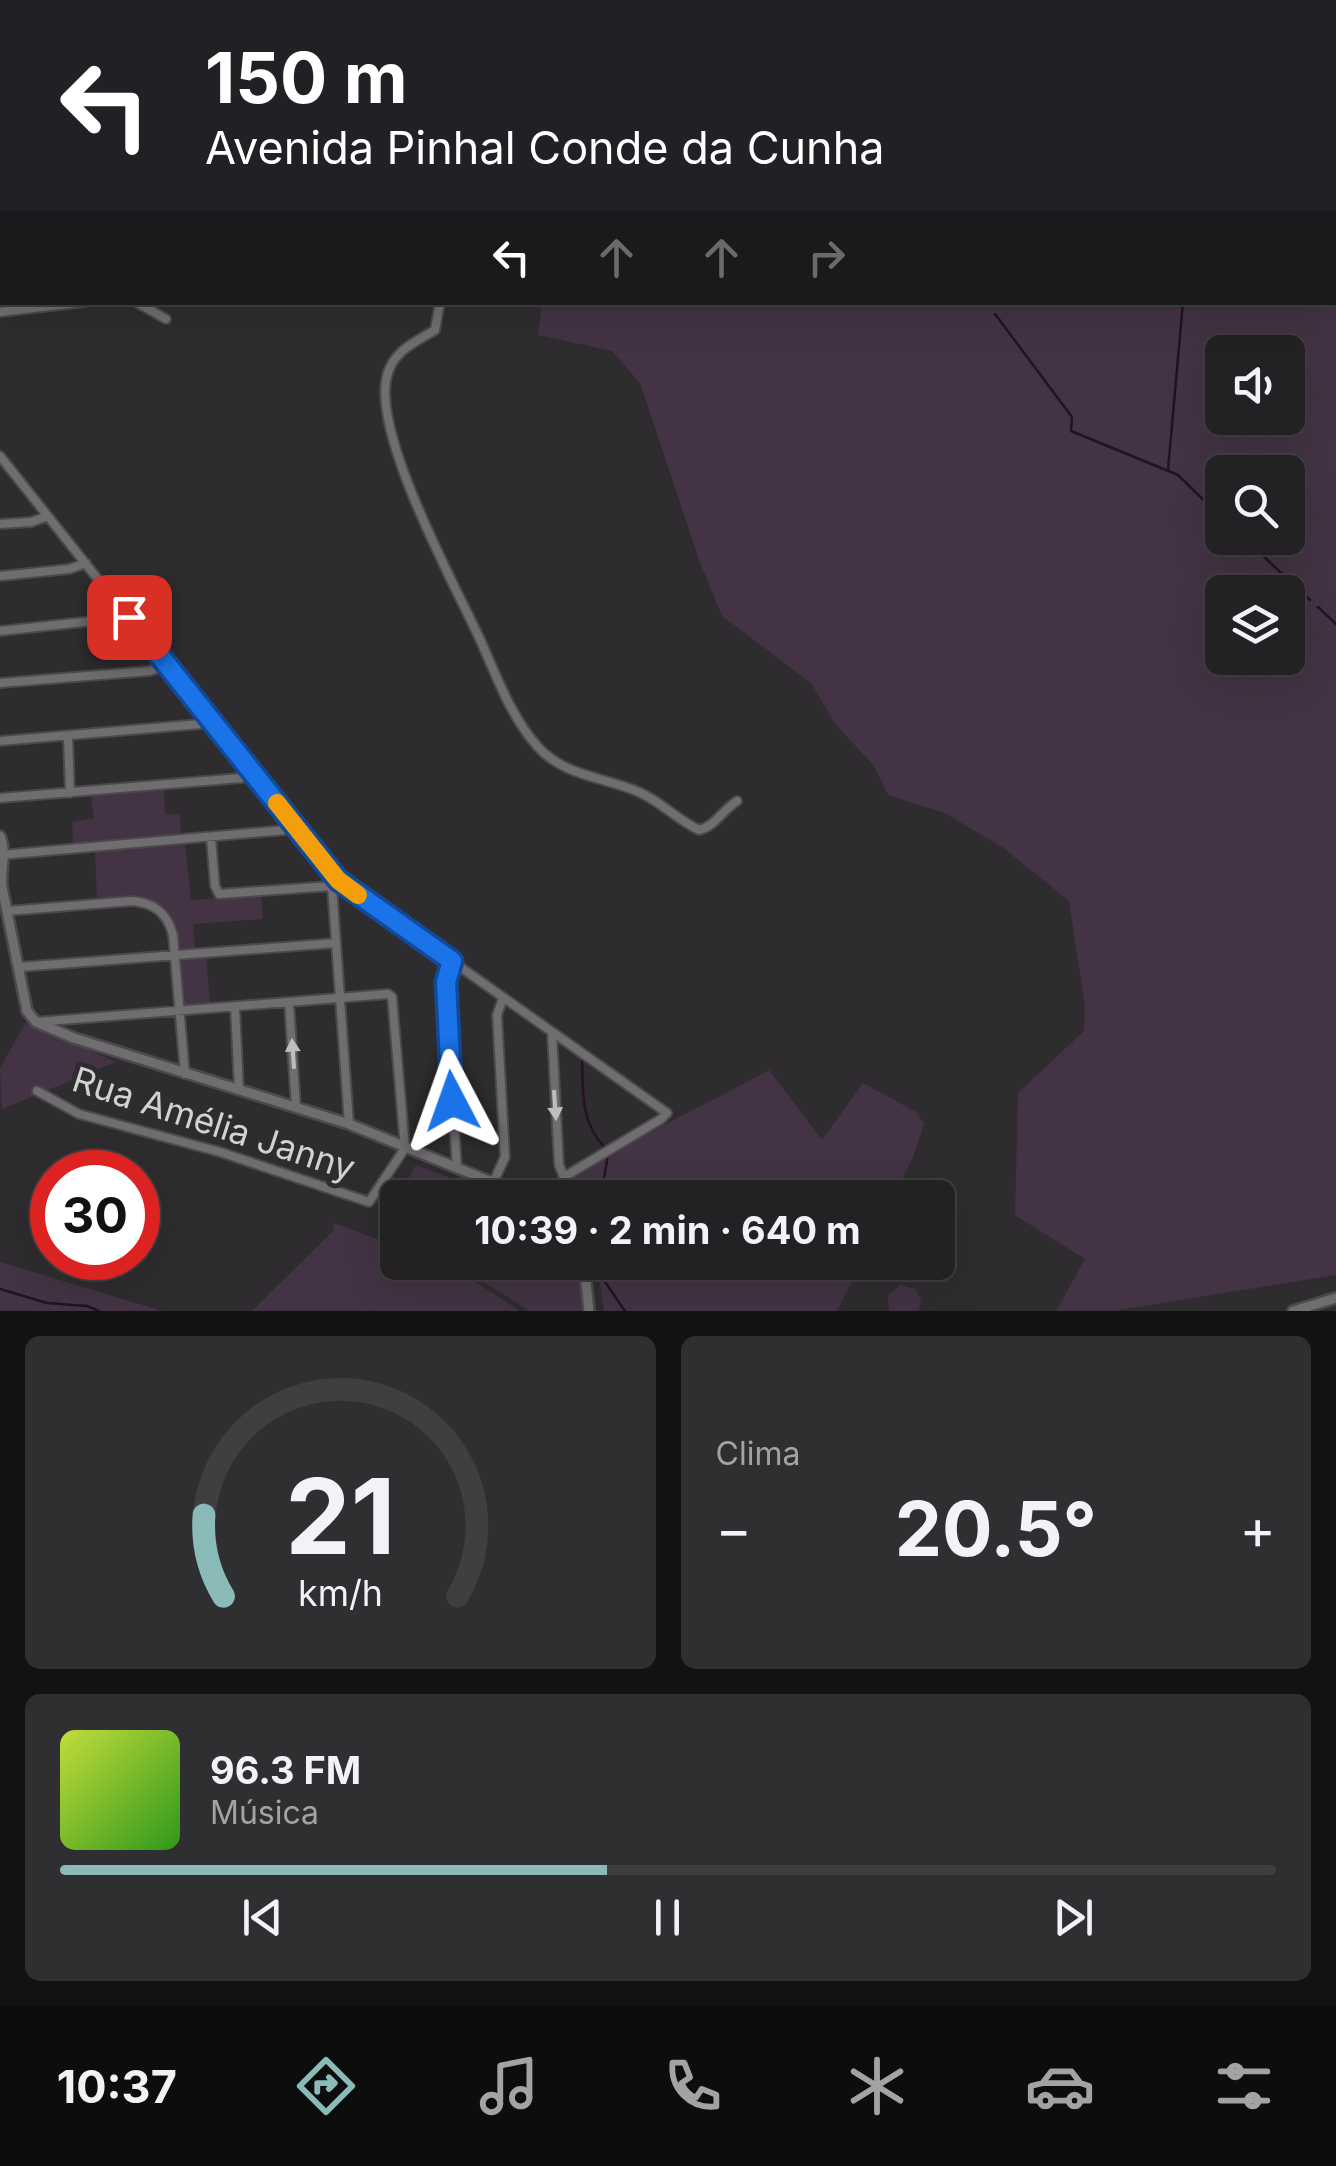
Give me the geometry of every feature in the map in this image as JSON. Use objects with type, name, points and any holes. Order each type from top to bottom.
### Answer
[{"type":"street","points":[[0,312],[60,305]]},
{"type":"street","points":[[141,305],[166,320]]},
{"type":"street","points":[[440,305],[436,330],[409,345],[393,360],[386,380],[386,400],[396,450],[421,516],[514,713],[539,748],[562,764],[584,776],[645,795],[699,830],[708,828],[722,810],[737,801]]},
{"type":"street","points":[[0,456],[8,474],[48,516],[298,828],[334,883],[667,1113],[662,1120],[562,1180]]},
{"type":"street","points":[[0,524],[32,522],[48,516]]},
{"type":"street","points":[[0,576],[69,570],[86,564]]},
{"type":"street","points":[[0,630],[129,617]]},
{"type":"street","points":[[0,683],[149,671],[168,666]]},
{"type":"street","points":[[0,741],[214,723]]},
{"type":"street","points":[[68,737],[70,793]]},
{"type":"street","points":[[0,798],[254,774]]},
{"type":"street","points":[[2,855],[298,828]]},
{"type":"street","points":[[0,836],[0,871],[7,911],[28,1011],[36,1022],[349,1124],[491,1180]]},
{"type":"street","points":[[211,838],[219,894],[334,883]]},
{"type":"street","points":[[334,883],[349,1124]]},
{"type":"street","points":[[7,911],[146,902],[169,921],[176,956],[186,1074]]},
{"type":"street","points":[[19,967],[336,943]]},
{"type":"street","points":[[452,961],[446,1001],[457,1168]]},
{"type":"street","points":[[36,1022],[388,994],[392,997],[405,1148]]},
{"type":"street","points":[[494,1180],[505,1156],[496,1014],[502,998]]},
{"type":"street","points":[[289,1002],[296,1106]]},
{"type":"street","points":[[234,1007],[239,1090]]},
{"type":"street","points":[[552,1033],[558,1164],[564,1177]]},
{"type":"street","name":"Rua Amélia Janny","points":[[37,1092],[78,1114],[220,1152],[369,1202],[405,1148]]},
{"type":"street","points":[[586,1280],[589,1311]]},
{"type":"street","points":[[1293,1311],[1336,1298]]},
{"type":"shaded area","points":[[542,305],[1336,305],[1336,1275],[1113,1311],[1056,1311],[1085,1259],[1015,1215],[1018,1093],[1084,1031],[1085,1007],[1069,901],[1002,847],[945,813],[888,795],[874,766],[836,725],[811,683],[722,616],[699,560],[640,383],[612,351],[538,335]]},
{"type":"shaded area","points":[[164,789],[165,815],[180,814],[181,835],[73,844],[72,822],[94,818],[91,795]]},
{"type":"shaded area","points":[[185,845],[191,900],[261,895],[263,919],[193,924],[195,949],[179,951],[170,918],[154,902],[97,899],[95,851]]},
{"type":"shaded area","points":[[206,958],[210,1002],[182,1005],[178,960]]},
{"type":"shaded area","points":[[26,1022],[116,1062],[2,1109],[0,1068]]},
{"type":"shaded area","points":[[769,1070],[822,1140],[863,1083],[916,1112],[924,1124],[902,1180],[574,1180],[573,1177]]},
{"type":"shaded area","points":[[416,1165],[456,1180],[408,1180]]},
{"type":"shaded area","points":[[333,1223],[380,1240],[380,1280],[473,1280],[520,1311],[252,1311],[334,1230]]},
{"type":"shaded area","points":[[0,1262],[30,1271],[30,1280],[60,1280],[162,1311],[0,1311]]},
{"type":"shaded area","points":[[481,1280],[580,1280],[582,1311],[529,1311]]},
{"type":"shaded area","points":[[600,1280],[852,1280],[837,1311],[604,1311]]},
{"type":"shaded area","points":[[900,1285],[916,1289],[921,1300],[919,1311],[889,1311],[888,1296]]},
{"type":"waterway","points":[[1168,470],[1183,305]]},
{"type":"waterway","points":[[995,314],[1072,417],[1071,431],[1178,475],[1205,501]]},
{"type":"waterway","points":[[1262,555],[1310,600]]},
{"type":"waterway","points":[[1318,607],[1336,624]]},
{"type":"waterway","points":[[582,1056],[587,1116],[604,1147]]},
{"type":"waterway","points":[[604,1180],[608,1154]]},
{"type":"waterway","points":[[604,1280],[625,1311]]},
{"type":"waterway","points":[[0,1289],[47,1303],[87,1306],[99,1311]]},
{"type":"slow traffic","points":[[277,803],[338,880],[358,895]]},
{"type":"route","points":[[129,617],[338,880],[452,961],[446,1001],[452,1101]]}]
